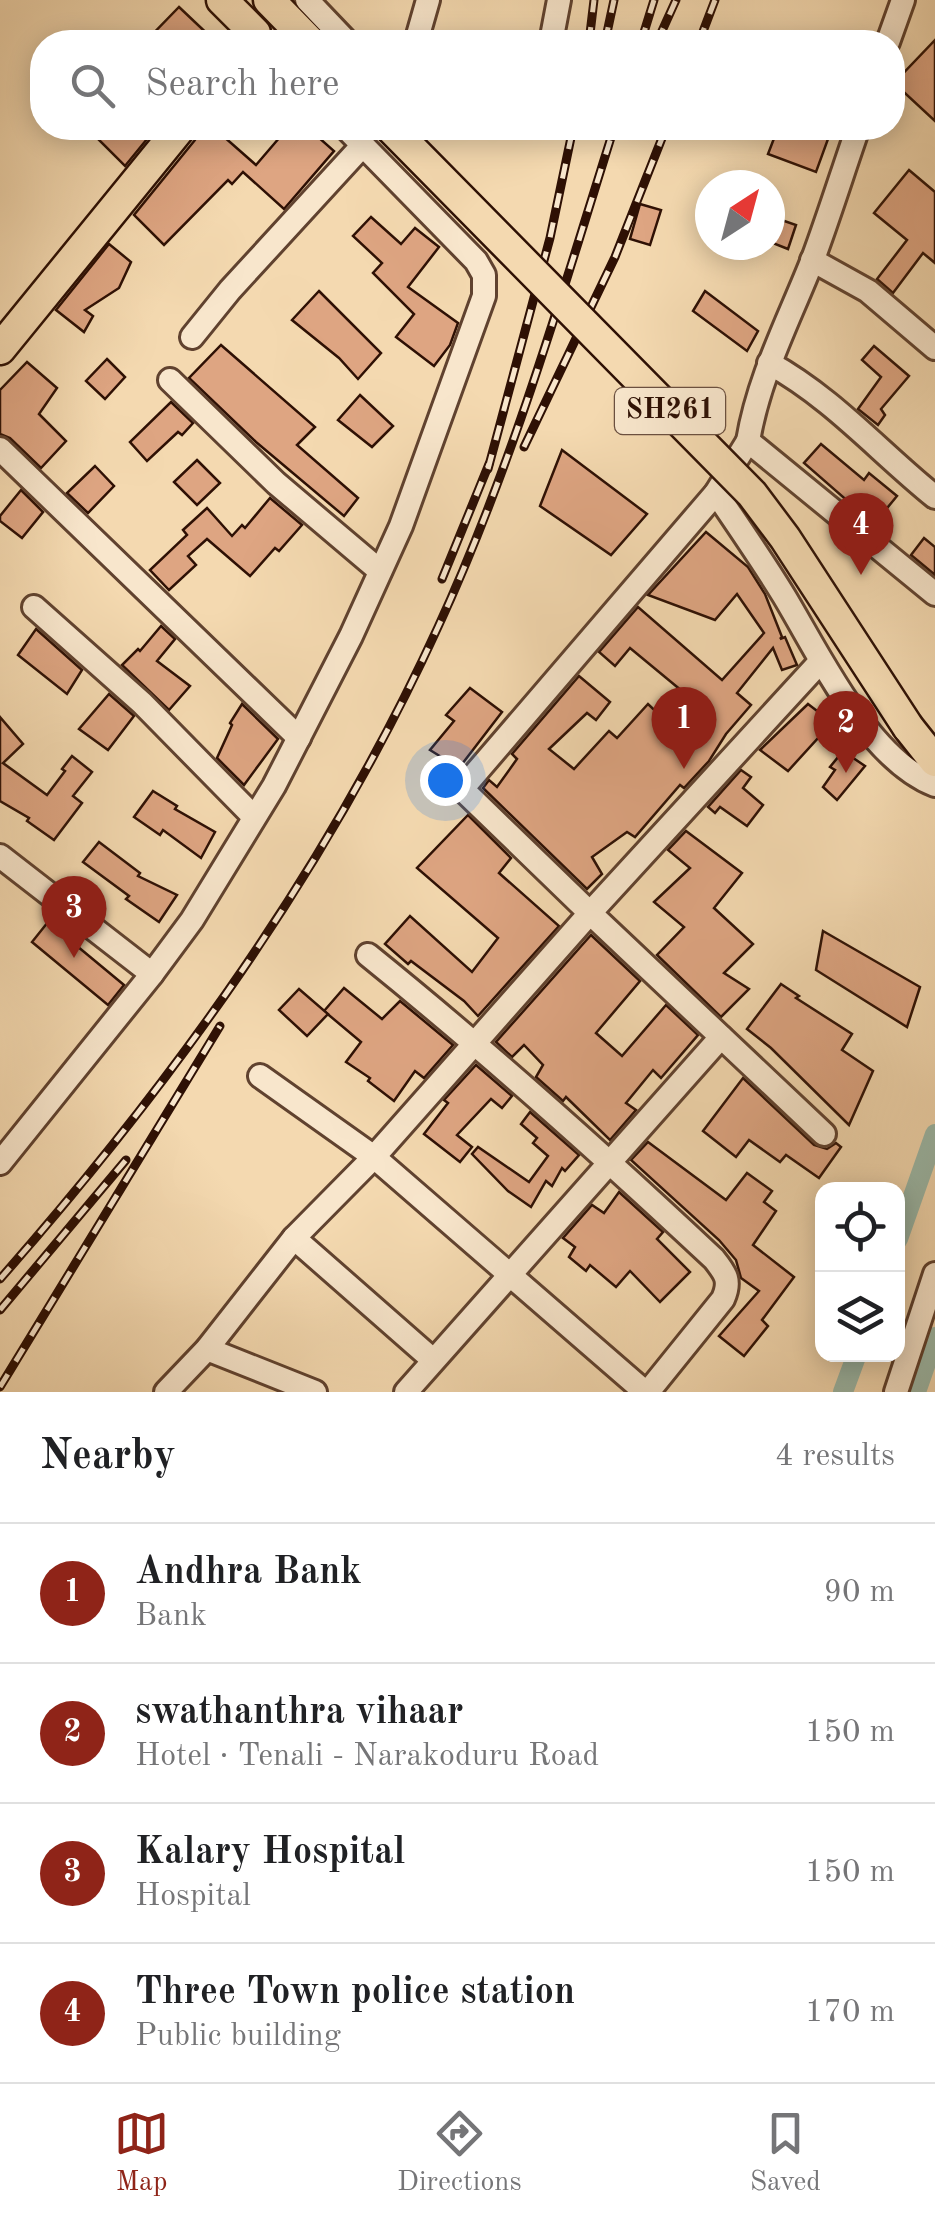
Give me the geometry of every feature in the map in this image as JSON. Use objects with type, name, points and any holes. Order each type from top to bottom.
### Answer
[{"type":"main road","points":[[222,0],[248,30]]},
{"type":"main road","points":[[269,0],[298,30]]},
{"type":"main road","points":[[0,349],[170,140]]},
{"type":"main road","name":"SH261","points":[[404,140],[752,494],[908,727],[935,760]]},
{"type":"street","points":[[307,0],[335,30]]},
{"type":"street","points":[[419,30],[428,0]]},
{"type":"street","points":[[553,30],[559,0]]},
{"type":"street","points":[[892,30],[903,0]]},
{"type":"street","points":[[0,1163],[192,920],[254,817],[380,572],[484,296],[484,275],[476,261],[359,140]]},
{"type":"street","points":[[824,1134],[462,789],[716,493],[748,442],[768,363],[812,260],[854,140]]},
{"type":"street","points":[[192,337],[230,290],[364,145]]},
{"type":"street","points":[[812,260],[868,290],[935,348]]},
{"type":"street","points":[[768,363],[822,396],[896,466],[935,496]]},
{"type":"street","points":[[170,380],[276,482],[380,572]]},
{"type":"street","points":[[748,442],[935,594]]},
{"type":"street","points":[[0,449],[298,738]]},
{"type":"street","points":[[716,493],[759,555],[820,662],[890,756],[935,784]]},
{"type":"street","points":[[34,607],[142,703],[254,817]]},
{"type":"street","points":[[166,1392],[207,1349],[294,1238],[374,1157],[590,912],[820,662]]},
{"type":"street","points":[[4,867],[152,974]]},
{"type":"street","points":[[260,1076],[374,1157],[647,1392],[723,1299],[728,1287],[726,1274],[611,1163],[475,1042],[368,955]]},
{"type":"street","points":[[406,1392],[721,1037]]},
{"type":"street","points":[[294,1238],[432,1360]]},
{"type":"street","points":[[896,1392],[935,1274]]},
{"type":"street","points":[[207,1349],[315,1392]]},
{"type":"building","points":[[179,7],[203,30],[157,30]]},
{"type":"building","points":[[935,40],[935,121],[905,93],[905,71]]},
{"type":"building","points":[[99,140],[146,140],[125,166]]},
{"type":"building","points":[[195,140],[228,140],[256,165],[277,140],[322,140],[334,151],[284,209],[243,172],[232,184],[228,180],[164,245],[134,215]]},
{"type":"building","points":[[773,140],[828,140],[816,172],[768,154]]},
{"type":"building","points":[[909,170],[935,192],[935,263],[923,253],[893,293],[877,279],[907,240],[874,213]]},
{"type":"building","points":[[640,204],[661,210],[650,245],[630,239]]},
{"type":"building","points":[[371,217],[401,244],[415,228],[439,247],[408,287],[458,323],[450,345],[434,366],[396,337],[414,314],[373,273],[382,263],[353,236]]},
{"type":"building","points":[[785,221],[796,225],[788,249],[785,248]]},
{"type":"building","points":[[109,244],[131,262],[119,288],[85,310],[93,316],[84,332],[56,310]]},
{"type":"building","points":[[319,291],[381,353],[358,379],[292,320]]},
{"type":"building","points":[[705,291],[758,331],[747,351],[693,311]]},
{"type":"building","points":[[221,345],[315,427],[297,445],[358,498],[344,516],[256,442],[189,378]]},
{"type":"building","points":[[874,346],[909,376],[881,409],[885,415],[878,425],[858,409],[881,377],[862,360]]},
{"type":"building","points":[[107,359],[125,377],[105,399],[86,381]]},
{"type":"building","points":[[27,362],[57,388],[39,414],[66,441],[41,468],[10,438],[0,434],[0,390]]},
{"type":"building","points":[[360,395],[393,426],[372,447],[338,420]]},
{"type":"building","points":[[171,402],[193,423],[147,461],[130,442]]},
{"type":"building","points":[[821,444],[864,480],[869,473],[897,496],[874,524],[804,463]]},
{"type":"building","points":[[562,450],[647,514],[611,555],[540,506]]},
{"type":"building","points":[[197,460],[220,483],[197,505],[174,482]]},
{"type":"building","points":[[95,466],[114,486],[88,513],[67,493]]},
{"type":"building","points":[[21,490],[43,512],[22,538],[0,521]]},
{"type":"building","points":[[270,498],[302,525],[250,576],[207,539],[188,556],[196,565],[169,590],[150,570],[187,535],[183,530],[207,508],[232,536],[242,525],[245,528]]},
{"type":"building","points":[[706,532],[748,567],[765,594],[780,639],[785,637],[797,665],[782,670],[773,648],[737,693],[751,705],[709,761],[684,788],[680,785],[635,837],[627,832],[592,857],[602,874],[587,889],[483,788],[489,780],[497,787],[517,759],[512,754],[579,676],[610,702],[596,720],[587,713],[549,749],[574,769],[609,731],[617,738],[648,704],[667,722],[688,696],[630,648],[615,666],[599,652],[638,607],[722,680],[764,633],[737,594],[715,620],[648,595]]},
{"type":"building","points":[[924,538],[935,547],[935,575],[911,555]]},
{"type":"building","points":[[161,626],[175,639],[157,661],[190,686],[169,710],[122,665]]},
{"type":"building","points":[[36,629],[82,670],[67,694],[18,655]]},
{"type":"building","points":[[470,688],[502,712],[459,768],[430,750],[454,721],[446,715]]},
{"type":"building","points":[[109,694],[134,716],[108,750],[79,729]]},
{"type":"building","points":[[242,704],[278,739],[244,785],[217,758]]},
{"type":"building","points":[[808,704],[829,720],[829,726],[788,771],[760,750]]},
{"type":"building","points":[[0,717],[23,744],[3,763],[47,795],[72,756],[92,772],[73,796],[82,803],[54,840],[27,821],[29,818],[0,801]]},
{"type":"building","points":[[843,751],[865,766],[837,800],[823,787],[835,770],[830,767]]},
{"type":"building","points":[[741,770],[751,777],[743,788],[763,805],[747,826],[720,807],[715,813],[708,807]]},
{"type":"building","points":[[153,791],[215,832],[201,858],[163,830],[160,835],[134,817]]},
{"type":"building","points":[[468,815],[511,858],[499,873],[559,926],[478,1016],[464,1001],[385,944],[410,916],[472,972],[498,938],[417,868]]},
{"type":"building","points":[[686,831],[742,873],[714,908],[753,944],[724,973],[749,989],[721,1017],[657,955],[684,927],[654,902],[690,868],[668,850]]},
{"type":"building","points":[[99,842],[140,873],[138,876],[177,895],[159,922],[83,862]]},
{"type":"building","points":[[48,922],[124,985],[108,1005],[32,942]]},
{"type":"building","points":[[823,931],[920,987],[907,1027],[816,970]]},
{"type":"building","points":[[591,935],[640,981],[596,1033],[622,1056],[666,1005],[698,1035],[661,1078],[653,1070],[626,1103],[636,1110],[610,1140],[566,1097],[563,1101],[536,1077],[543,1065],[524,1045],[512,1057],[496,1042]]},
{"type":"building","points":[[781,984],[852,1034],[842,1050],[873,1071],[849,1125],[747,1029]]},
{"type":"building","points":[[344,988],[382,1019],[400,1001],[453,1045],[424,1078],[415,1071],[394,1101],[346,1062],[361,1042],[324,1011]]},
{"type":"building","points":[[299,989],[328,1014],[307,1036],[279,1010]]},
{"type":"building","points":[[476,1065],[512,1096],[502,1108],[491,1099],[457,1135],[472,1147],[460,1162],[424,1134],[448,1103],[444,1100]]},
{"type":"building","points":[[743,1078],[814,1145],[827,1149],[836,1143],[841,1147],[819,1178],[786,1155],[780,1162],[749,1140],[736,1157],[703,1131]]},
{"type":"building","points":[[530,1112],[579,1155],[565,1171],[562,1168],[552,1186],[546,1181],[531,1207],[508,1191],[472,1154],[478,1147],[529,1182],[548,1156],[533,1143],[537,1138],[521,1124]]},
{"type":"building","points":[[648,1142],[726,1200],[747,1173],[772,1191],[764,1202],[776,1211],[753,1245],[794,1277],[762,1320],[768,1326],[744,1356],[719,1336],[759,1291],[741,1278],[736,1260],[719,1240],[631,1160]]},
{"type":"building","points":[[619,1192],[663,1232],[657,1239],[690,1272],[660,1302],[630,1271],[616,1287],[590,1265],[586,1271],[569,1257],[575,1247],[563,1238],[592,1205],[604,1213]]},
{"type":"waterway","points":[[905,1219],[935,1134]]},
{"type":"waterway","points":[[916,1392],[935,1337]]},
{"type":"waterway","points":[[843,1392],[854,1362]]},
{"type":"railway","points":[[590,30],[594,0]]},
{"type":"railway","points":[[608,30],[614,0]]},
{"type":"railway","points":[[645,30],[654,0]]},
{"type":"railway","points":[[662,30],[676,0]]},
{"type":"railway","points":[[704,30],[715,0]]},
{"type":"railway","points":[[488,469],[550,238],[570,140]]},
{"type":"railway","points":[[0,1279],[126,1127],[243,969],[348,803],[395,716],[465,567],[489,505],[534,381],[610,140]]},
{"type":"railway","points":[[524,447],[615,257],[661,140]]},
{"type":"railway","points":[[442,579],[489,464]]},
{"type":"railway","points":[[0,1387],[220,1026]]},
{"type":"railway","points":[[0,1310],[126,1160]]},
{"type":"place","name":"Three Town police station","points":[[861,575]]},
{"type":"place","name":"Andhra Bank","points":[[684,769]]},
{"type":"place","name":"swathanthra vihaar","points":[[846,773]]},
{"type":"place","name":"Kalary Hospital","points":[[74,958]]}]
